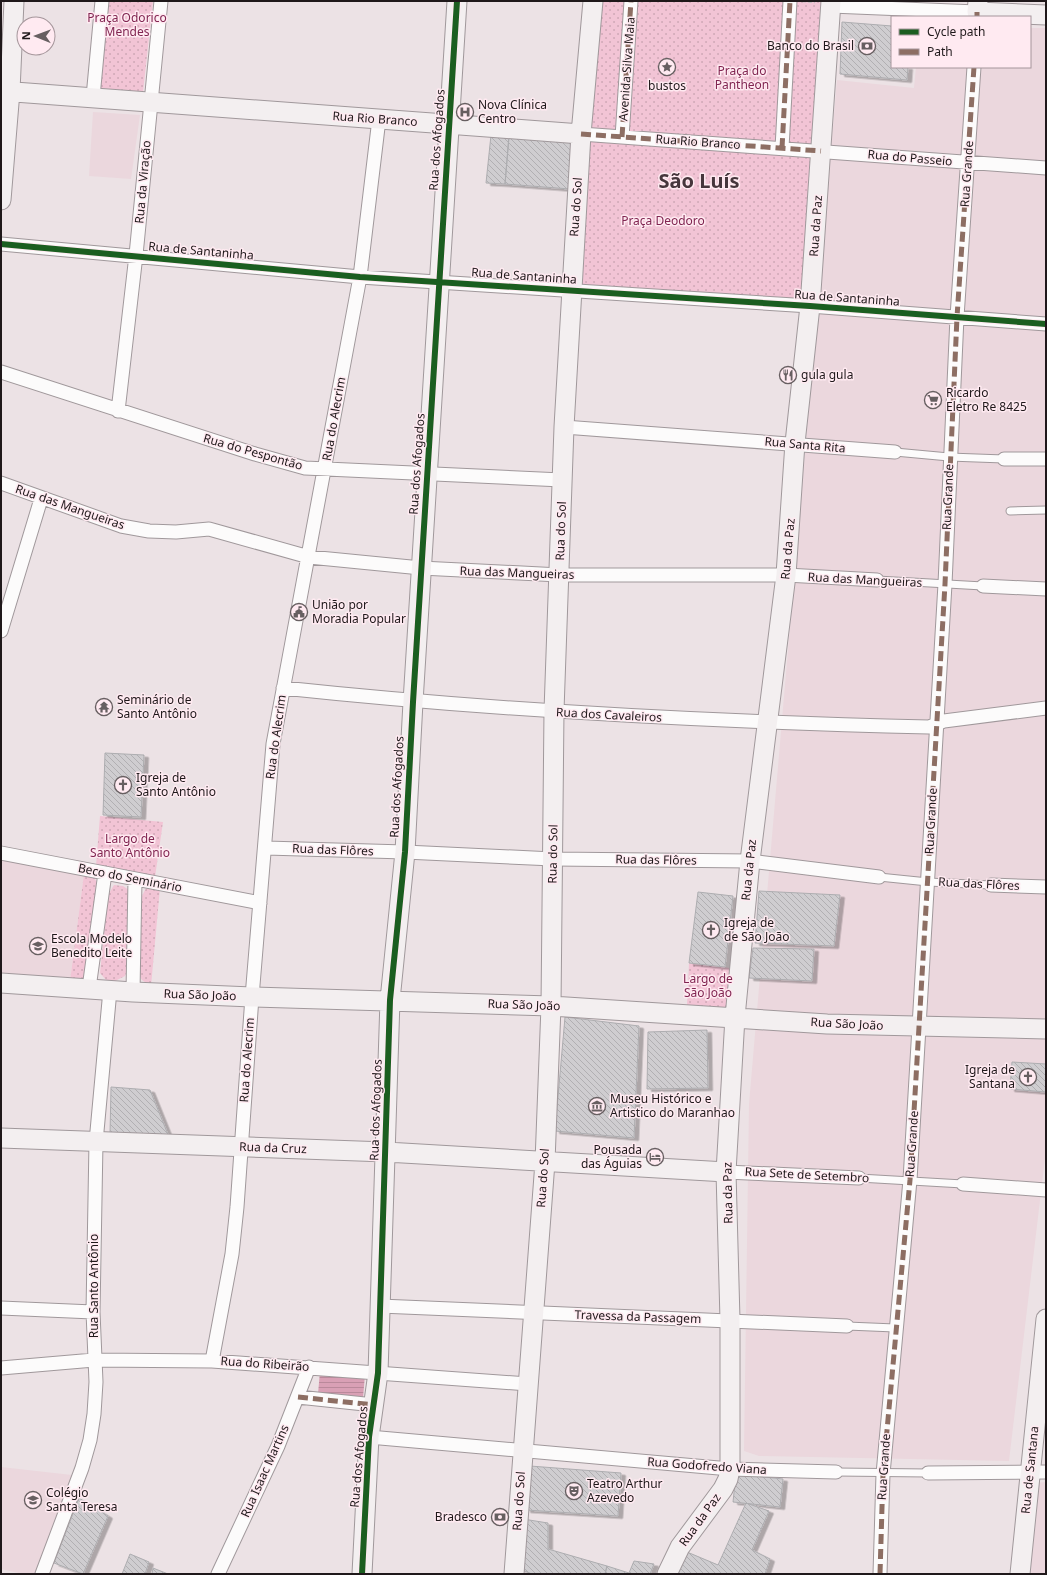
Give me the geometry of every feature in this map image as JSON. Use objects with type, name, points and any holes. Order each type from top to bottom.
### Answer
[{"type":"street","points":[[1,200],[6,91],[14,1]]},
{"type":"street","points":[[93,98],[102,1]]},
{"type":"street","name":"Rua da Viração","points":[[118,411],[136,256],[160,1]]},
{"type":"street","name":"Rua dos Afogados","points":[[362,1574],[369,1437],[378,1373],[390,1000],[405,852],[421,568],[457,1]]},
{"type":"street","points":[[581,134],[593,1]]},
{"type":"street","name":"Avenida Silva Maia","points":[[622,137],[631,1]]},
{"type":"street","points":[[782,148],[790,1]]},
{"type":"street","points":[[831,3],[1046,15]]},
{"type":"street","name":"Rua da Paz","points":[[666,1574],[680,1547],[723,1489],[728,1479],[730,1469],[730,1320],[726,1172],[735,1017],[750,861],[786,575],[796,443],[810,306],[831,3]]},
{"type":"street","name":"Rua Grande","points":[[880,1574],[883,1474],[895,1328],[910,1180],[945,584],[949,457],[957,317],[974,68]]},
{"type":"street","name":"Rua Rio Branco","points":[[6,91],[821,151]]},
{"type":"street","name":"Rua do Alecrim","points":[[212,1361],[232,1254],[252,997],[266,848],[272,752],[360,277],[380,119]]},
{"type":"street","name":"Rua do Sol","points":[[514,1574],[522,1451],[545,1162],[551,1006],[554,711],[560,575],[562,480],[571,291],[581,134]]},
{"type":"street","name":"Rua do Passeio","points":[[821,151],[1046,168]]},
{"type":"street","name":"Rua de Santaninha","points":[[1,244],[360,277],[810,306],[1046,324]]},
{"type":"street","name":"Rua do Pespontão","points":[[1,372],[118,411],[284,463],[325,470],[562,480]]},
{"type":"street","name":"Rua Santa Rita","points":[[564,427],[796,443],[896,452]]},
{"type":"street","name":"Rua Santa Rita","points":[[1004,459],[1046,459]]},
{"type":"street","name":"Rua das Mangueiras","points":[[1,483],[41,499],[121,526],[150,531],[176,532],[209,529],[309,557],[421,568],[560,575],[786,575],[876,580]]},
{"type":"street","points":[[1,631],[41,499]]},
{"type":"street","name":"Rua das Mangueiras","points":[[983,586],[1046,589]]},
{"type":"street","name":"Rua dos Cavaleiros","points":[[283,688],[413,702],[554,711],[767,723],[929,728],[944,721],[1046,708]]},
{"type":"street","name":"Rua das Flôres","points":[[266,848],[405,852],[553,859],[750,861],[879,876]]},
{"type":"street","name":"Beco do Seminário","points":[[1,853],[260,903]]},
{"type":"street","points":[[89,988],[105,873]]},
{"type":"street","points":[[133,992],[135,879]]},
{"type":"street","name":"Rua das Flôres","points":[[991,885],[1046,887]]},
{"type":"street","name":"Rua São João","points":[[1,983],[133,992],[252,997],[551,1006],[827,1024],[1046,1029]]},
{"type":"street","name":"Rua Santo Antônio","points":[[42,1574],[82,1468],[90,1440],[94,1414],[93,1312],[96,1142],[110,990]]},
{"type":"street","name":"Rua da Cruz","points":[[1,1138],[386,1152],[545,1162]]},
{"type":"street","name":"Rua Sete de Setembro","points":[[545,1162],[859,1178]]},
{"type":"street","name":"Rua Sete de Setembro","points":[[963,1184],[1046,1190]]},
{"type":"street","name":"Travessa da Passagem","points":[[380,1306],[847,1326]]},
{"type":"street","points":[[1,1308],[93,1312]]},
{"type":"street","name":"Rua de Santana","points":[[1020,1574],[1038,1472],[1046,1319]]},
{"type":"street","name":"Rua do Ribeirão","points":[[1,1368],[94,1360],[212,1361],[528,1384]]},
{"type":"street","name":"Rua Isaac Martins","points":[[218,1574],[275,1452],[309,1367]]},
{"type":"street","points":[[298,1397],[374,1405]]},
{"type":"street","name":"Rua Godofredo Viana","points":[[369,1437],[730,1469],[836,1472]]},
{"type":"street","name":"Rua Godofredo Viana","points":[[928,1473],[1038,1472]]},
{"type":"lane","name":"Rua Santa Rita","points":[[896,452],[949,457],[1004,459]]},
{"type":"lane","points":[[1010,511],[1046,510]]},
{"type":"lane","name":"Rua das Mangueiras","points":[[876,580],[983,586]]},
{"type":"lane","name":"Rua das Flôres","points":[[879,876],[928,882],[991,885]]},
{"type":"lane","name":"Rua Sete de Setembro","points":[[859,1178],[963,1184]]},
{"type":"lane","name":"Travessa da Passagem","points":[[847,1326],[895,1328]]},
{"type":"lane","name":"Rua Godofredo Viana","points":[[836,1472],[883,1474],[928,1473]]},
{"type":"path","points":[[796,1],[831,3]]},
{"type":"shaded area","points":[[1031,28],[1046,28],[1046,1150],[1009,1461],[759,1456],[744,1451],[749,1104],[837,80],[914,88],[916,68],[1031,68]]},
{"type":"shaded area","points":[[93,112],[140,115],[131,179],[89,176]]},
{"type":"shaded area","name":"Escola Modelo Benedito Leite","points":[[1,856],[84,874],[70,981],[1,974]]},
{"type":"shaded area","points":[[320,1371],[365,1375],[363,1398],[318,1394]]},
{"type":"shaded area","name":"Colégio Santa Teresa","points":[[1,1467],[72,1475],[39,1574],[23,1574],[1,1569]]},
{"type":"shaded area","points":[[1046,1482],[1046,1574],[1029,1574],[1032,1483]]},
{"type":"green space","name":"Praça Odorico Mendes","points":[[107,1],[153,1],[143,92],[99,88]]},
{"type":"green space","points":[[599,1],[828,1],[803,301],[580,287]]},
{"type":"green space","name":"Largo de Santo Antônio","points":[[100,816],[163,822],[155,877],[96,866]]},
{"type":"green space","points":[[84,874],[94,877],[98,885],[86,975],[82,981],[70,981]]},
{"type":"green space","points":[[114,885],[123,886],[129,890],[127,970],[125,976],[113,982],[106,980],[100,973],[108,895]]},
{"type":"green space","points":[[151,886],[160,888],[151,986],[142,980],[139,975],[142,896],[146,888]]},
{"type":"green space","name":"Largo de São João","points":[[689,963],[730,968],[728,1008],[687,1005]]},
{"type":"building","name":"Banco do Brasil","points":[[842,22],[891,26],[891,68],[908,68],[907,80],[840,74]]},
{"type":"building","points":[[491,135],[509,136],[505,184],[486,183]]},
{"type":"building","points":[[509,136],[573,141],[570,189],[505,184]]},
{"type":"building","name":"Igreja de Santo Antônio","points":[[105,753],[144,755],[141,817],[103,815]]},
{"type":"building","points":[[759,891],[840,895],[834,946],[755,943]]},
{"type":"building","name":"Igreja de de São João","points":[[698,892],[733,896],[725,967],[689,963]]},
{"type":"building","points":[[753,948],[814,949],[812,981],[749,978]]},
{"type":"building","points":[[565,1017],[639,1026],[634,1138],[555,1131]]},
{"type":"building","points":[[707,1030],[708,1088],[647,1089],[648,1032]]},
{"type":"building","name":"Igreja de Santana","points":[[1012,1062],[1046,1064],[1046,1092],[1010,1089]]},
{"type":"building","points":[[111,1087],[150,1090],[169,1137],[110,1134]]},
{"type":"building","name":"Teatro Arthur Azevedo","points":[[530,1466],[621,1473],[618,1516],[526,1510]]},
{"type":"building","points":[[736,1474],[783,1479],[780,1507],[733,1502]]},
{"type":"building","points":[[79,1498],[108,1516],[83,1574],[54,1563]]},
{"type":"building","points":[[746,1503],[769,1511],[752,1550],[770,1559],[765,1574],[676,1574],[687,1552],[718,1565]]},
{"type":"building","points":[[523,1519],[548,1523],[548,1549],[607,1566],[605,1574],[532,1574],[520,1569]]},
{"type":"building","points":[[130,1554],[149,1562],[145,1574],[122,1574]]},
{"type":"building","points":[[634,1561],[654,1564],[650,1574],[605,1574],[607,1566],[629,1573]]},
{"type":"building","points":[[153,1568],[168,1574],[152,1574]]},
{"type":"marked path","points":[[622,137],[631,1]]},
{"type":"marked path","points":[[782,148],[790,1]]},
{"type":"marked path","points":[[880,1574],[883,1474],[910,1180],[945,584],[957,317],[974,68]]},
{"type":"marked path","points":[[581,134],[821,151]]},
{"type":"marked path","points":[[298,1397],[374,1405]]},
{"type":"cycle path","points":[[362,1574],[369,1437],[378,1373],[390,1000],[405,852],[457,1]]},
{"type":"cycle path","points":[[1,244],[360,277],[810,306],[1046,324]]},
{"type":"place","name":"Banco do Brasil","points":[[867,46]]},
{"type":"place","name":"bustos","points":[[667,67]]},
{"type":"place","name":"Nova Clínica Centro","points":[[465,112]]},
{"type":"place","name":"gula gula","points":[[788,375]]},
{"type":"place","name":"Ricardo Eletro Re 8425","points":[[933,400]]},
{"type":"place","name":"União por Moradia Popular","points":[[299,612]]},
{"type":"place","name":"Seminário de Santo Antônio","points":[[104,707]]},
{"type":"place","name":"Igreja de Santo Antônio","points":[[123,785]]},
{"type":"place","name":"Igreja de de São João","points":[[711,930]]},
{"type":"place","name":"Escola Modelo Benedito Leite","points":[[38,946]]},
{"type":"place","name":"Igreja de Santana","points":[[1028,1077]]},
{"type":"place","name":"Museu Histórico e Artistico do Maranhao","points":[[597,1106]]},
{"type":"place","name":"Pousada das Águias","points":[[655,1157]]},
{"type":"place","name":"Teatro Arthur Azevedo","points":[[574,1491]]},
{"type":"place","name":"Colégio Santa Teresa","points":[[33,1500]]},
{"type":"place","name":"Bradesco","points":[[500,1517]]},
{"type":"district","name":"São Luís","points":[[699,181]]},
{"type":"park label","name":"Praça do Pantheon","points":[[742,78]]},
{"type":"park label","name":"Praça Deodoro","points":[[663,221]]}]
